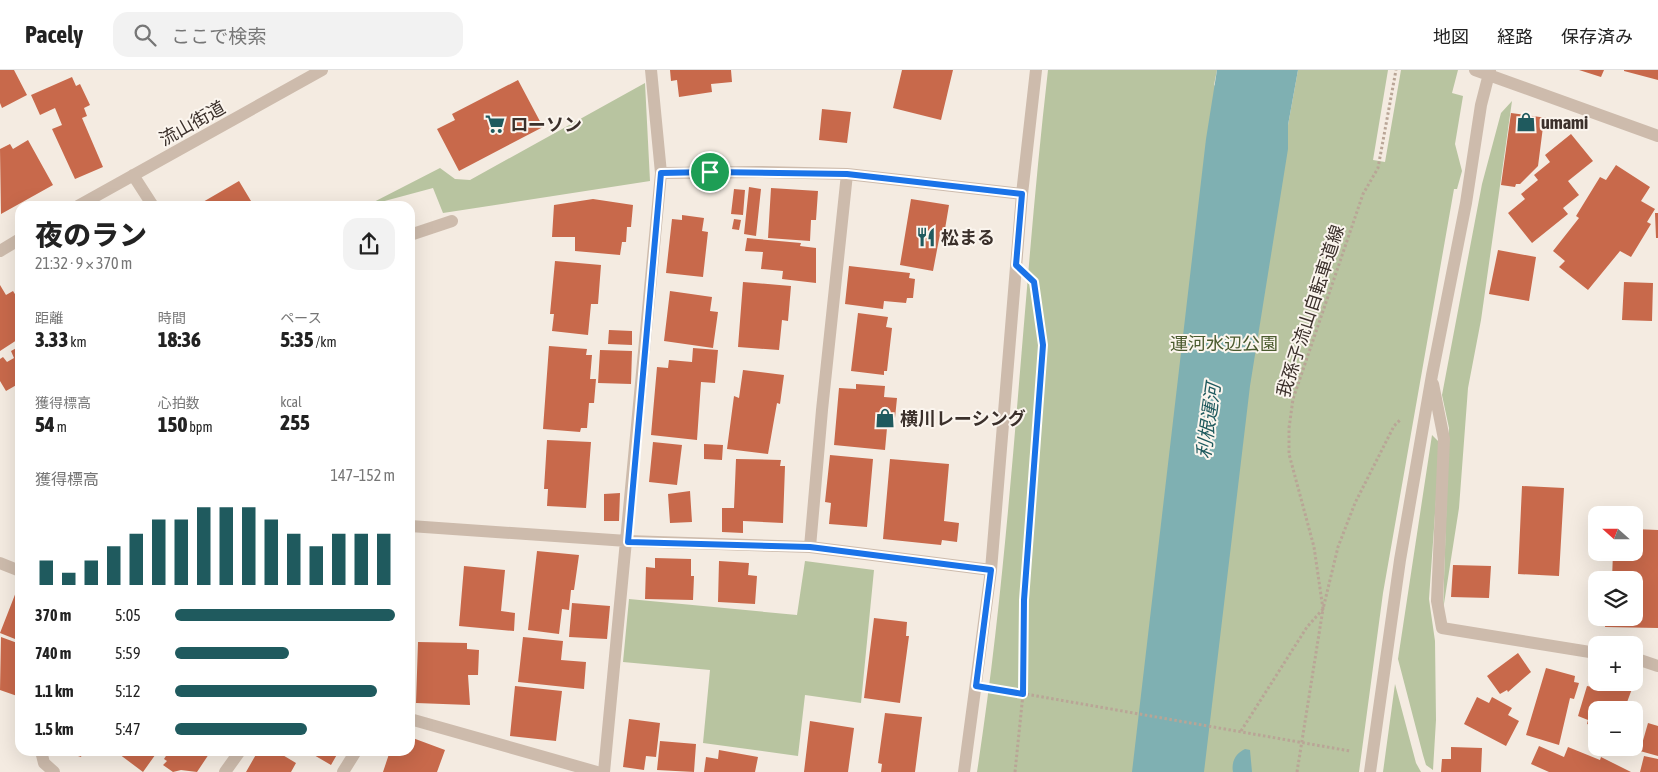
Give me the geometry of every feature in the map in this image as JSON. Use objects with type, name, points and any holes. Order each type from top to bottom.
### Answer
[{"type":"street","name":"流山街道","points":[[87,201],[322,70]]},
{"type":"street","points":[[604,772],[628,542],[661,173],[651,70]]},
{"type":"street","points":[[964,772],[991,570],[1022,194],[1036,70]]},
{"type":"street","points":[[1475,70],[1488,71],[1658,136]]},
{"type":"street","points":[[1370,772],[1397,579],[1432,375],[1466,203],[1488,71]]},
{"type":"street","points":[[661,173],[759,172],[847,174],[1022,194]]},
{"type":"street","points":[[810,547],[822,410],[847,174]]},
{"type":"street","points":[[133,175],[151,201]]},
{"type":"street","points":[[415,233],[452,221]]},
{"type":"street","points":[[0,250],[15,242]]},
{"type":"street","points":[[1432,375],[1444,439],[1437,601],[1442,628],[1588,652]]},
{"type":"street","points":[[415,526],[628,542],[810,547],[991,570]]},
{"type":"street","points":[[0,563],[15,569]]},
{"type":"street","points":[[1643,661],[1658,666]]},
{"type":"street","points":[[415,720],[598,772]]},
{"type":"street","points":[[42,756],[44,763],[54,772]]},
{"type":"street","points":[[224,772],[236,756]]},
{"type":"street","points":[[343,772],[353,756]]},
{"type":"path","name":"我孫子流山自転車道線","points":[[1297,772],[1323,609],[1314,547],[1289,454],[1293,399],[1363,194],[1378,168],[1396,70]]},
{"type":"path","points":[[1015,772],[1023,694],[1024,600],[1043,345],[1037,300]]},
{"type":"path","points":[[1241,732],[1307,627],[1323,609],[1338,547],[1356,503],[1394,426],[1401,420]]},
{"type":"path","points":[[976,686],[1373,754]]},
{"type":"green space","name":"運河水辺公園","points":[[1048,70],[1217,70],[1214,85],[1288,149],[1288,125],[1298,70],[1388,70],[1373,160],[1385,162],[1401,70],[1458,70],[1452,93],[1463,96],[1455,144],[1462,171],[1457,189],[1454,189],[1383,593],[1359,772],[977,772],[989,685],[1008,509]]},
{"type":"green space","points":[[645,83],[650,181],[443,213],[433,188],[385,201],[376,201],[440,168],[455,179],[470,180]]},
{"type":"green space","points":[[1512,101],[1481,320],[1468,388],[1459,508],[1443,610],[1449,428],[1442,395],[1482,184],[1501,113]]},
{"type":"green space","points":[[1432,435],[1440,443],[1429,599],[1435,641],[1436,720],[1433,770],[1426,765],[1398,659]]},
{"type":"green space","points":[[805,561],[874,570],[861,703],[805,695],[798,756],[703,743],[710,670],[623,662],[629,599],[797,615]]},
{"type":"green space","points":[[1395,684],[1416,763],[1421,772],[1383,772]]},
{"type":"water","name":"利根運河","points":[[1217,70],[1298,70],[1288,125],[1288,149],[1250,386],[1204,772],[1132,772],[1206,139]]},
{"type":"water","points":[[1245,749],[1250,750],[1252,772],[1233,772],[1235,758]]},
{"type":"building","points":[[0,70],[14,70],[27,95],[2,108],[0,103]]},
{"type":"building","points":[[670,70],[731,70],[732,82],[711,84],[712,92],[679,97],[677,80],[671,81]]},
{"type":"building","points":[[902,70],[953,70],[941,120],[893,108]]},
{"type":"building","points":[[1579,70],[1604,70],[1601,77]]},
{"type":"building","points":[[1658,70],[1658,80],[1624,71]]},
{"type":"building","points":[[72,77],[76,86],[80,84],[90,105],[84,108],[87,116],[82,118],[103,167],[75,179],[52,129],[62,125],[55,108],[40,115],[31,95]]},
{"type":"building","name":"ローソン","points":[[518,80],[543,127],[459,171],[437,129],[455,120],[452,114]]},
{"type":"building","points":[[822,109],[851,112],[847,143],[819,140]]},
{"type":"building","points":[[1511,113],[1554,119],[1553,128],[1543,127],[1538,166],[1520,184],[1516,184],[1515,187],[1501,185]]},
{"type":"building","points":[[1571,134],[1593,161],[1568,181],[1579,195],[1563,208],[1568,214],[1532,243],[1508,213],[1525,199],[1521,194],[1538,180],[1534,175],[1550,162],[1545,155]]},
{"type":"building","points":[[28,140],[53,185],[24,201],[15,201],[15,206],[1,214],[0,149],[10,144],[13,149]]},
{"type":"building","points":[[1616,165],[1650,187],[1641,201],[1655,209],[1647,222],[1651,224],[1631,257],[1620,251],[1588,290],[1559,267],[1565,261],[1553,251],[1579,218],[1576,216],[1600,177],[1606,180]]},
{"type":"building","points":[[239,181],[251,201],[205,201]]},
{"type":"building","points":[[749,187],[761,189],[756,236],[744,234]]},
{"type":"building","points":[[771,188],[818,191],[816,220],[811,220],[810,241],[768,238]]},
{"type":"building","points":[[734,189],[745,190],[743,215],[731,214]]},
{"type":"building","points":[[593,199],[633,205],[631,227],[627,227],[626,242],[622,242],[620,255],[575,251],[575,237],[552,237],[554,205]]},
{"type":"building","points":[[911,199],[949,205],[944,235],[940,234],[933,271],[900,265]]},
{"type":"building","points":[[1655,213],[1658,213],[1658,238],[1656,238]]},
{"type":"building","points":[[682,215],[704,218],[702,231],[708,232],[703,277],[666,273],[672,219],[682,220]]},
{"type":"building","points":[[734,219],[741,220],[739,230],[732,229]]},
{"type":"building","points":[[747,238],[801,243],[800,246],[816,248],[816,283],[782,279],[783,271],[761,269],[763,252],[745,251]]},
{"type":"building","points":[[1498,250],[1536,257],[1529,301],[1489,294]]},
{"type":"building","points":[[555,261],[601,265],[598,304],[591,304],[588,335],[552,331],[554,314],[550,314]]},
{"type":"building","points":[[849,266],[910,273],[909,278],[915,279],[913,298],[907,298],[906,303],[884,301],[883,309],[845,304]]},
{"type":"building","points":[[743,282],[791,286],[788,321],[782,320],[779,350],[738,347]]},
{"type":"building","points":[[1624,282],[1653,283],[1652,321],[1622,320]]},
{"type":"building","points":[[0,285],[6,295],[13,291],[15,294],[15,341],[0,351]]},
{"type":"building","points":[[670,291],[712,297],[710,311],[718,312],[713,348],[664,341]]},
{"type":"building","points":[[858,313],[888,317],[886,327],[892,328],[887,371],[884,371],[884,375],[851,371]]},
{"type":"building","points":[[609,330],[632,331],[632,345],[608,344]]},
{"type":"building","points":[[549,346],[587,349],[586,355],[592,355],[590,379],[596,379],[594,403],[589,403],[587,428],[581,428],[580,432],[543,429]]},
{"type":"building","points":[[693,348],[718,350],[715,383],[701,382],[697,440],[651,435],[657,367],[668,368],[669,360],[692,362]]},
{"type":"building","points":[[15,349],[15,386],[6,391],[0,381],[0,359],[3,357],[7,362],[14,358],[11,351]]},
{"type":"building","points":[[600,350],[632,351],[631,384],[598,383]]},
{"type":"building","points":[[743,370],[784,375],[780,404],[777,403],[768,454],[727,449],[734,396],[739,398]]},
{"type":"building","points":[[856,384],[885,386],[884,397],[897,398],[895,418],[888,417],[885,450],[834,445],[839,388],[856,389]]},
{"type":"building","points":[[547,440],[591,442],[586,508],[547,506],[548,489],[544,489]]},
{"type":"building","points":[[653,442],[682,445],[677,485],[649,482]]},
{"type":"building","points":[[704,444],[723,445],[722,460],[704,459]]},
{"type":"building","points":[[830,455],[873,459],[867,527],[829,524],[831,503],[825,502]]},
{"type":"building","points":[[736,459],[781,460],[780,466],[785,466],[783,523],[743,521],[743,533],[722,532],[722,508],[734,508]]},
{"type":"building","points":[[890,459],[949,464],[944,521],[959,523],[957,542],[942,540],[941,545],[883,539]]},
{"type":"building","points":[[1522,486],[1564,488],[1559,576],[1518,574]]},
{"type":"building","points":[[690,491],[692,522],[670,523],[668,494]]},
{"type":"building","points":[[620,493],[619,521],[604,521],[604,494]]},
{"type":"building","points":[[1643,529],[1658,530],[1658,628],[1605,627],[1643,626],[1643,571],[1612,571],[1613,561],[1643,561]]},
{"type":"building","points":[[537,551],[579,555],[574,590],[571,590],[569,610],[562,609],[559,634],[528,630]]},
{"type":"building","points":[[655,558],[691,559],[691,576],[694,576],[693,600],[645,599],[646,567],[655,568]]},
{"type":"building","points":[[719,561],[749,563],[748,575],[757,576],[755,604],[718,602]]},
{"type":"building","points":[[1453,565],[1491,566],[1489,598],[1451,597]]},
{"type":"building","points":[[464,566],[505,570],[501,611],[515,613],[514,631],[459,626]]},
{"type":"building","points":[[15,595],[15,639],[0,633]]},
{"type":"building","points":[[572,603],[610,606],[607,639],[569,637]]},
{"type":"building","points":[[874,618],[907,622],[906,636],[909,636],[900,703],[864,698]]},
{"type":"building","points":[[1,637],[15,642],[15,695],[0,690]]},
{"type":"building","points":[[523,637],[563,641],[561,660],[586,662],[584,689],[518,682]]},
{"type":"building","points":[[418,642],[467,643],[467,649],[479,650],[478,675],[468,675],[470,705],[416,703]]},
{"type":"building","points":[[1518,653],[1531,672],[1508,692],[1507,690],[1500,694],[1487,676]]},
{"type":"building","points":[[1546,668],[1575,676],[1574,682],[1579,683],[1574,699],[1570,698],[1559,745],[1526,735]]},
{"type":"building","points":[[515,686],[562,691],[556,741],[510,736]]},
{"type":"building","points":[[1587,686],[1588,691],[1631,691],[1627,701],[1588,701],[1588,720],[1578,716]]},
{"type":"building","points":[[1477,697],[1489,703],[1492,697],[1512,708],[1508,715],[1519,721],[1506,746],[1464,724]]},
{"type":"building","points":[[885,713],[922,717],[915,772],[881,772],[882,764],[878,763]]},
{"type":"building","points":[[629,719],[660,723],[656,757],[646,756],[644,770],[623,767]]},
{"type":"building","points":[[810,721],[854,728],[848,772],[804,772]]},
{"type":"building","points":[[1648,723],[1658,726],[1658,756],[1643,752],[1643,740]]},
{"type":"building","points":[[415,739],[445,750],[437,772],[383,772],[388,756],[415,756]]},
{"type":"building","points":[[660,741],[696,744],[694,772],[657,770]]},
{"type":"building","points":[[1539,746],[1564,757],[1568,747],[1600,760],[1601,757],[1631,772],[1549,772],[1531,764]]},
{"type":"building","points":[[1451,747],[1482,748],[1481,772],[1441,772],[1442,759],[1451,759]]},
{"type":"building","points":[[719,750],[758,757],[755,772],[704,772],[706,757],[718,759]]},
{"type":"building","points":[[122,756],[154,756],[143,772]]},
{"type":"building","points":[[166,756],[208,756],[197,772],[181,770],[173,772],[163,765],[167,761],[164,759]]},
{"type":"building","points":[[255,756],[284,756],[296,763],[291,772],[246,772]]},
{"type":"building","points":[[316,756],[336,756],[331,765]]},
{"type":"building","points":[[1644,756],[1658,759],[1658,772],[1640,772]]},
{"type":"place","name":"umami","points":[[1526,122]]},
{"type":"place","name":"ローソン","points":[[495,124]]},
{"type":"place","name":"松まる","points":[[926,237]]},
{"type":"place","name":"横川レーシング","points":[[885,418]]},
{"type":"route","points":[[710,172],[847,174],[1022,194],[1016,265],[1034,282],[1043,345],[1024,600],[1023,694],[976,686],[991,570],[810,547],[628,542],[661,173],[710,172]]}]
